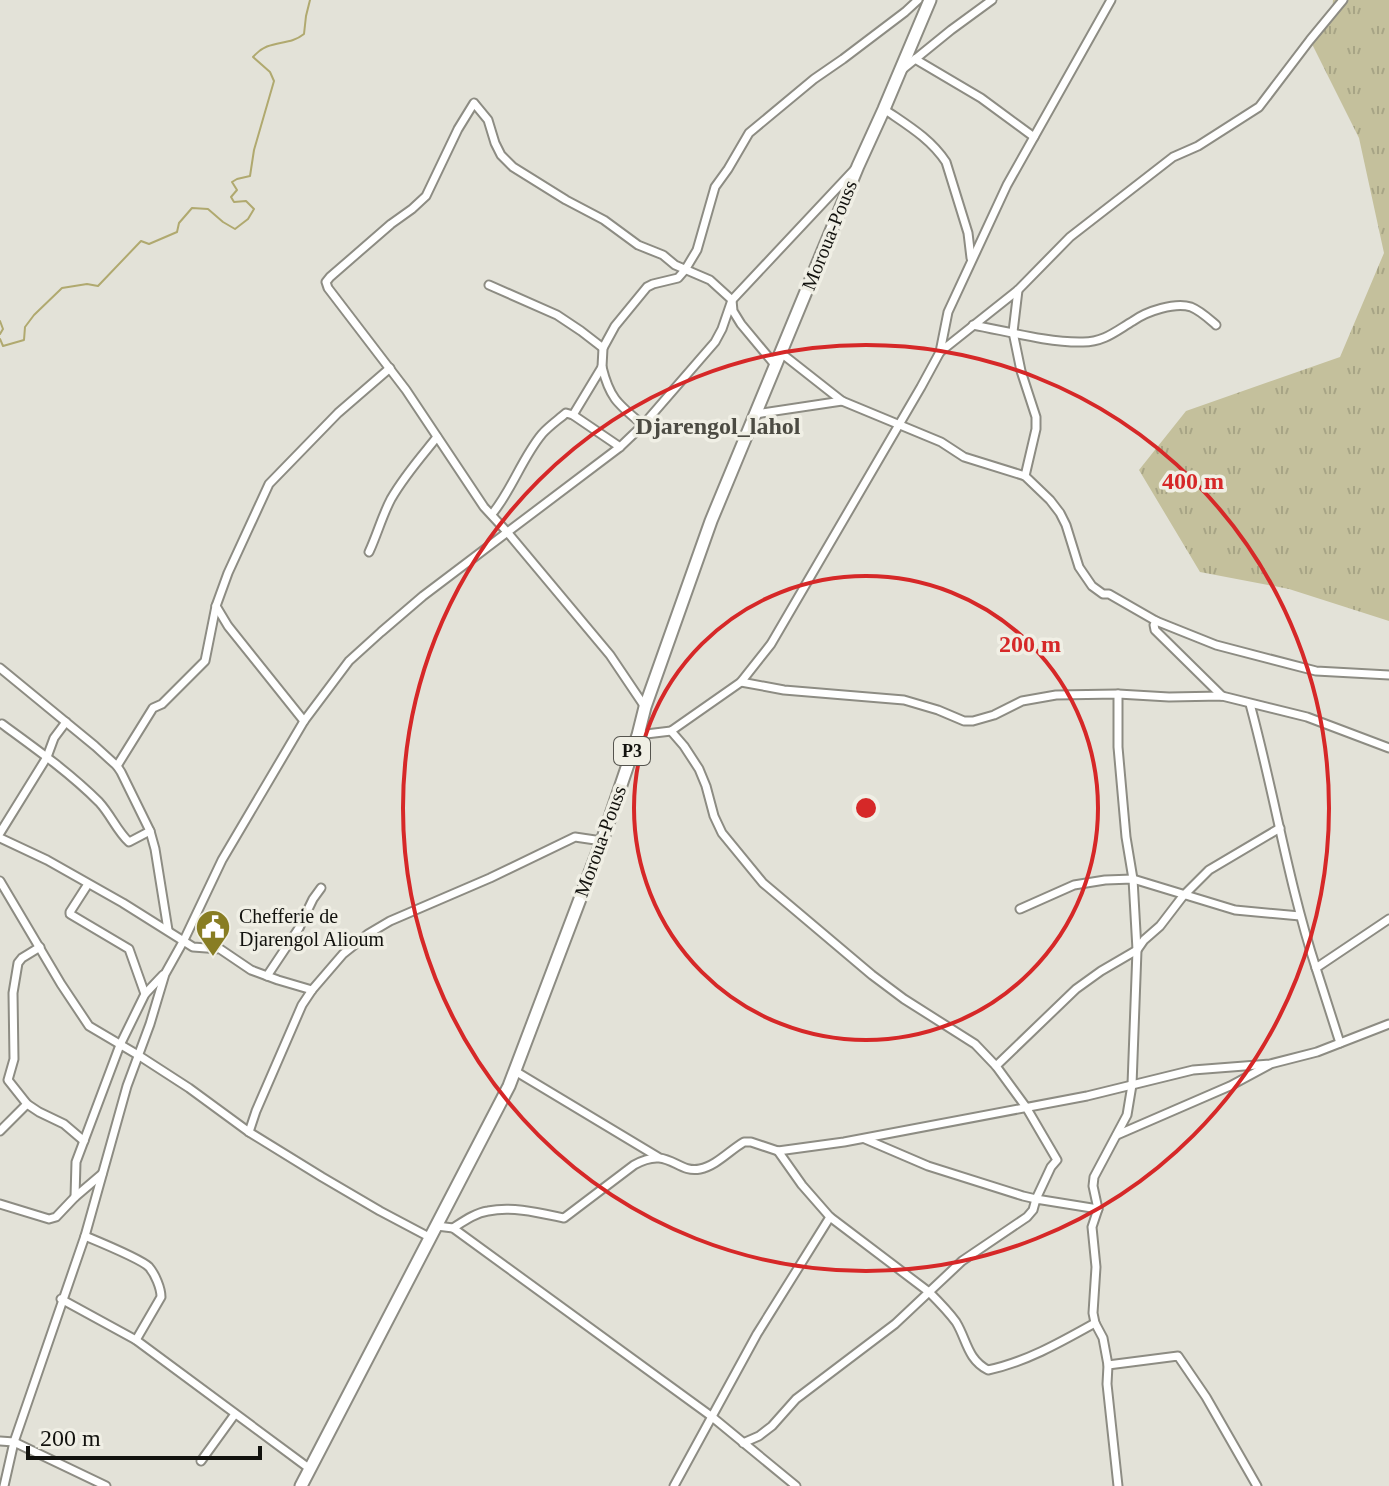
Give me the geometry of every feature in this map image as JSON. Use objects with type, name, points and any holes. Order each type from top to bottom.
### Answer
[{"type":"main road","name":"Moroua-Pouss","points":[[301,1486],[509,1086],[602,841],[645,707],[711,521],[930,0]]},
{"type":"street","points":[[643,425],[620,406],[607,387],[602,367],[603,348],[615,326],[642,291],[653,284],[678,278],[685,270],[697,250],[715,187],[749,133],[918,0]]},
{"type":"street","points":[[901,70],[992,0]]},
{"type":"street","points":[[638,735],[671,731],[741,682],[771,644],[940,352],[948,312],[1007,185],[1111,0]]},
{"type":"street","points":[[940,352],[1018,290],[1070,237],[1173,157],[1208,140],[1259,107],[1343,0]]},
{"type":"street","points":[[915,59],[981,98],[1034,137]]},
{"type":"street","points":[[645,707],[610,655],[484,507],[390,368],[326,282],[426,196],[474,103],[488,120],[501,155],[513,167],[604,220],[638,245],[710,280],[732,300],[733,311],[741,324],[776,366]]},
{"type":"street","points":[[884,109],[924,137],[946,162],[968,233],[971,261]]},
{"type":"street","points":[[4,1486],[14,1442],[85,1236],[127,1086],[165,974],[222,860],[304,721],[349,661],[423,596],[620,447],[643,425],[715,342],[732,300],[858,166]]},
{"type":"street","points":[[489,285],[557,315],[603,348]]},
{"type":"street","points":[[1018,290],[1013,332],[1021,371],[1036,417],[1035,436],[1025,476]]},
{"type":"street","points":[[973,325],[1085,343],[1110,337],[1144,315],[1181,305],[1199,311],[1216,325]]},
{"type":"street","points":[[781,353],[842,401],[941,442],[964,457],[1025,476],[1060,513],[1079,567],[1092,586],[1103,594],[1109,594],[1156,621],[1216,645],[1316,671],[1389,675]]},
{"type":"street","points":[[573,415],[602,367]]},
{"type":"street","points":[[117,766],[153,708],[162,704],[205,661],[216,606],[269,484],[347,405],[390,368]]},
{"type":"street","points":[[755,414],[842,401]]},
{"type":"street","points":[[492,514],[543,433],[566,413],[620,447]]},
{"type":"street","points":[[369,552],[394,495],[437,437]]},
{"type":"street","points":[[216,606],[228,626],[304,721]]},
{"type":"street","points":[[1156,621],[1155,630],[1222,696]]},
{"type":"street","points":[[0,668],[117,766],[150,831],[168,930]]},
{"type":"street","points":[[741,682],[784,690],[904,700],[964,721],[994,715],[1022,701],[1056,695],[1222,696],[1307,717],[1389,748]]},
{"type":"street","points":[[1118,694],[1118,747],[1133,879],[1137,950],[1132,1085],[1127,1115],[1094,1177],[1098,1209],[1092,1227],[1096,1257],[1093,1313],[1103,1338],[1108,1365],[1107,1384],[1118,1486]]},
{"type":"street","points":[[1250,704],[1300,916],[1340,1043]]},
{"type":"street","points":[[66,722],[51,743],[47,757],[0,836],[47,860],[193,947],[220,949],[242,966],[312,990]]},
{"type":"street","points":[[2,724],[47,757],[98,801],[126,840],[129,842],[150,831]]},
{"type":"street","points":[[671,731],[699,769],[722,833],[763,883],[872,975],[975,1044],[996,1066],[1026,1107],[1057,1158],[1027,1217],[962,1261],[895,1324],[796,1399],[772,1426],[743,1443]]},
{"type":"street","points":[[996,1066],[1076,989],[1137,950],[1183,896],[1216,865],[1280,828]]},
{"type":"street","points":[[249,1132],[297,1015],[312,990],[343,954],[390,921],[575,837],[602,841]]},
{"type":"street","points":[[1020,909],[1074,885],[1133,879],[1235,910],[1300,916]]},
{"type":"street","points":[[0,881],[84,1020],[94,1030],[189,1088],[249,1132],[431,1238]]},
{"type":"street","points":[[88,884],[70,914],[129,949],[145,994]]},
{"type":"street","points":[[267,976],[321,888]]},
{"type":"street","points":[[1316,968],[1389,919]]},
{"type":"street","points":[[8,1080],[14,1059],[13,993],[18,963],[40,947]]},
{"type":"street","points":[[75,1197],[76,1162],[120,1045],[145,994],[165,974]]},
{"type":"street","points":[[1116,1135],[1230,1086],[1270,1064],[1317,1052],[1389,1024]]},
{"type":"street","points":[[515,1071],[658,1157],[691,1169],[700,1169],[744,1142],[778,1151],[863,1139],[1193,1070],[1270,1064]]},
{"type":"street","points":[[0,1075],[8,1080],[27,1104],[64,1124],[84,1141]]},
{"type":"street","points":[[0,1131],[27,1104]]},
{"type":"street","points":[[0,1117],[12,1119]]},
{"type":"street","points":[[863,1139],[928,1166],[1023,1196],[1098,1209]]},
{"type":"street","points":[[778,1151],[830,1217],[929,1292],[957,1323],[977,1364],[988,1370],[1033,1355],[1095,1323]]},
{"type":"street","points":[[453,1228],[487,1211],[527,1211],[564,1218],[634,1165],[658,1157]]},
{"type":"street","points":[[0,1204],[49,1219],[56,1217],[103,1173]]},
{"type":"street","points":[[674,1486],[757,1334],[830,1217]]},
{"type":"street","points":[[437,1226],[453,1228],[711,1416],[796,1486]]},
{"type":"street","points":[[85,1236],[148,1267],[162,1292],[136,1340]]},
{"type":"street","points":[[61,1299],[136,1340],[310,1469]]},
{"type":"street","points":[[1108,1365],[1178,1356],[1206,1397],[1257,1486]]},
{"type":"street","points":[[201,1461],[235,1414]]},
{"type":"street","points":[[0,1441],[14,1442],[106,1486]]},
{"type":"green space","points":[[1333,0],[1389,0],[1389,621],[1289,589],[1200,572],[1139,470],[1186,411],[1340,357],[1384,253],[1359,138],[1310,40],[1332,13]]},
{"type":"waterway","points":[[0,339],[3,346],[24,340],[25,327],[62,288],[87,284],[98,286],[141,241],[149,244],[177,232],[179,223],[192,208],[208,209],[235,229],[248,219],[254,209],[246,201],[234,202],[231,197],[237,190],[232,182],[250,176],[254,150],[274,81],[270,72],[253,57],[265,47],[304,34],[310,0]]},
{"type":"waterway","points":[[0,321],[3,329],[0,334]]},
{"type":"place","name":"Chefferie de Djarengol Alioum","points":[[213,958]]},
{"type":"district","name":"Djarengol_lahol","points":[[718,426]]}]
